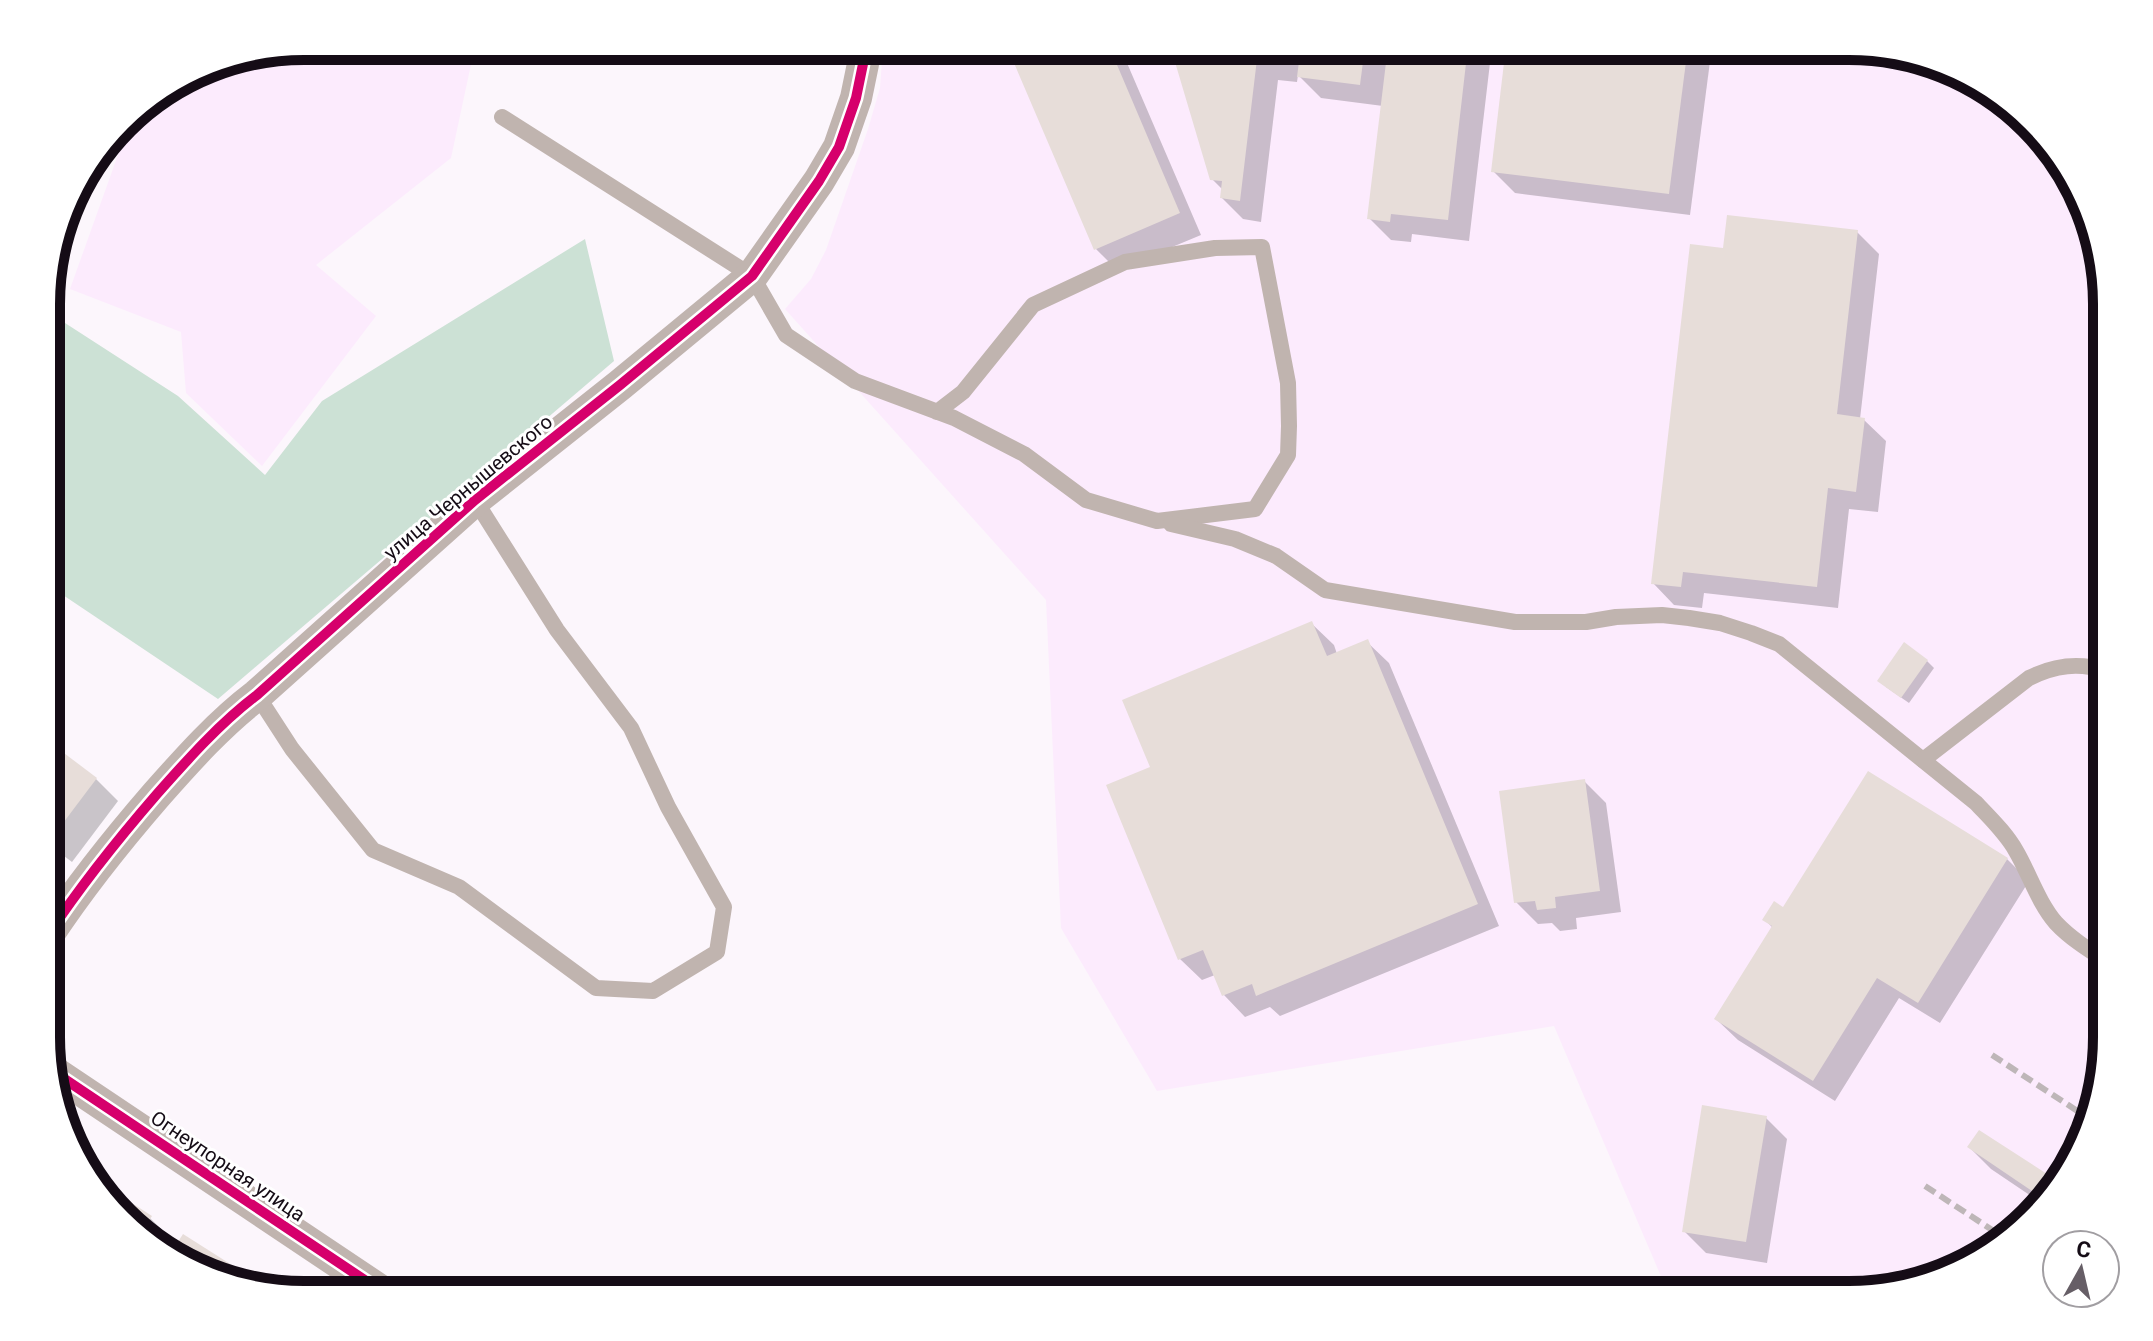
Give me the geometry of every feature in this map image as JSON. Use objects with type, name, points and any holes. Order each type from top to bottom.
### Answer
[{"type":"street","name":"улица Чернышевского","points":[[60,918],[115,841],[235,712],[475,500],[752,276],[819,181],[839,147],[856,98],[863,60]]},
{"type":"street","name":"Огнеупорная улица","points":[[64,1079],[366,1281]]},
{"type":"lane","points":[[502,117],[752,276],[786,335],[855,381],[954,418],[1024,454],[1086,500],[1235,539],[1276,556],[1325,590],[1515,622],[1586,622],[1662,615],[1720,623],[1779,644],[1976,803],[2015,849],[2041,902],[2058,924],[2092,952]]},
{"type":"lane","points":[[937,412],[963,392],[1033,305],[1125,262],[1215,248],[1262,247],[1288,383],[1288,455],[1255,509],[1157,521]]},
{"type":"lane","points":[[257,695],[292,749],[373,850],[459,887],[596,988],[653,991],[717,952],[724,907],[668,807],[631,728],[557,630],[475,500]]},
{"type":"lane","points":[[1923,760],[2029,678],[2045,670],[2070,665],[2092,666]]},
{"type":"shaded area","points":[[472,60],[451,158],[316,265],[376,316],[262,466],[186,393],[181,332],[70,289],[123,141],[156,110],[182,93],[226,73],[272,62]]},
{"type":"shaded area","points":[[882,60],[1849,60],[1896,65],[1957,85],[1997,110],[2021,132],[2043,156],[2074,211],[2088,257],[2092,288],[2092,1053],[2080,1115],[2068,1145],[2043,1185],[2021,1209],[1997,1231],[1957,1256],[1896,1276],[1865,1280],[1663,1280],[1554,1026],[1157,1091],[1061,928],[1046,600],[785,309],[811,279],[826,250],[880,88]]},
{"type":"green space","points":[[585,239],[614,361],[218,699],[60,593],[60,320],[178,396],[265,475],[322,401]]},
{"type":"building","points":[[1042,60],[1044,65],[1056,60],[1115,60],[1180,213],[1094,250],[1014,63]]},
{"type":"building","points":[[1257,60],[1240,201],[1220,198],[1222,181],[1210,180],[1175,62]]},
{"type":"building","points":[[1299,60],[1363,60],[1360,85],[1297,77]]},
{"type":"building","points":[[1386,60],[1466,60],[1448,220],[1391,214],[1390,222],[1367,219]]},
{"type":"building","points":[[1504,60],[1686,60],[1669,194],[1491,172]]},
{"type":"building","points":[[1727,215],[1858,230],[1837,414],[1865,418],[1856,492],[1828,488],[1817,587],[1683,572],[1681,587],[1651,584],[1690,244],[1723,248]]},
{"type":"building","points":[[1312,621],[1327,656],[1368,639],[1478,904],[1256,996],[1252,984],[1222,996],[1203,950],[1178,960],[1106,785],[1150,767],[1122,700]]},
{"type":"building","points":[[1904,642],[1928,660],[1901,698],[1877,681]]},
{"type":"building","points":[[60,750],[97,778],[60,827]]},
{"type":"building","points":[[1868,771],[2008,858],[1918,1003],[1877,978],[1813,1081],[1714,1019],[1772,926],[1762,920],[1774,901],[1783,907]]},
{"type":"building","points":[[1585,779],[1600,891],[1555,897],[1556,908],[1537,910],[1535,901],[1514,903],[1499,791]]},
{"type":"building","points":[[1702,1105],[1767,1116],[1746,1242],[1682,1232]]},
{"type":"building","points":[[1979,1130],[2047,1174],[2068,1144],[2043,1185],[2021,1209],[2032,1191],[1967,1147]]},
{"type":"building","points":[[119,1194],[152,1216],[147,1223]]},
{"type":"building","points":[[183,1234],[244,1273],[196,1256],[176,1244]]},
{"type":"railway","points":[[1992,1055],[2081,1113]]},
{"type":"railway","points":[[1925,1186],[1995,1232]]},
{"type":"cycle path","points":[[60,918],[128,828],[230,717],[475,500],[752,276],[819,181],[839,147],[856,98],[863,60]]},
{"type":"cycle path","points":[[64,1079],[366,1281]]}]
